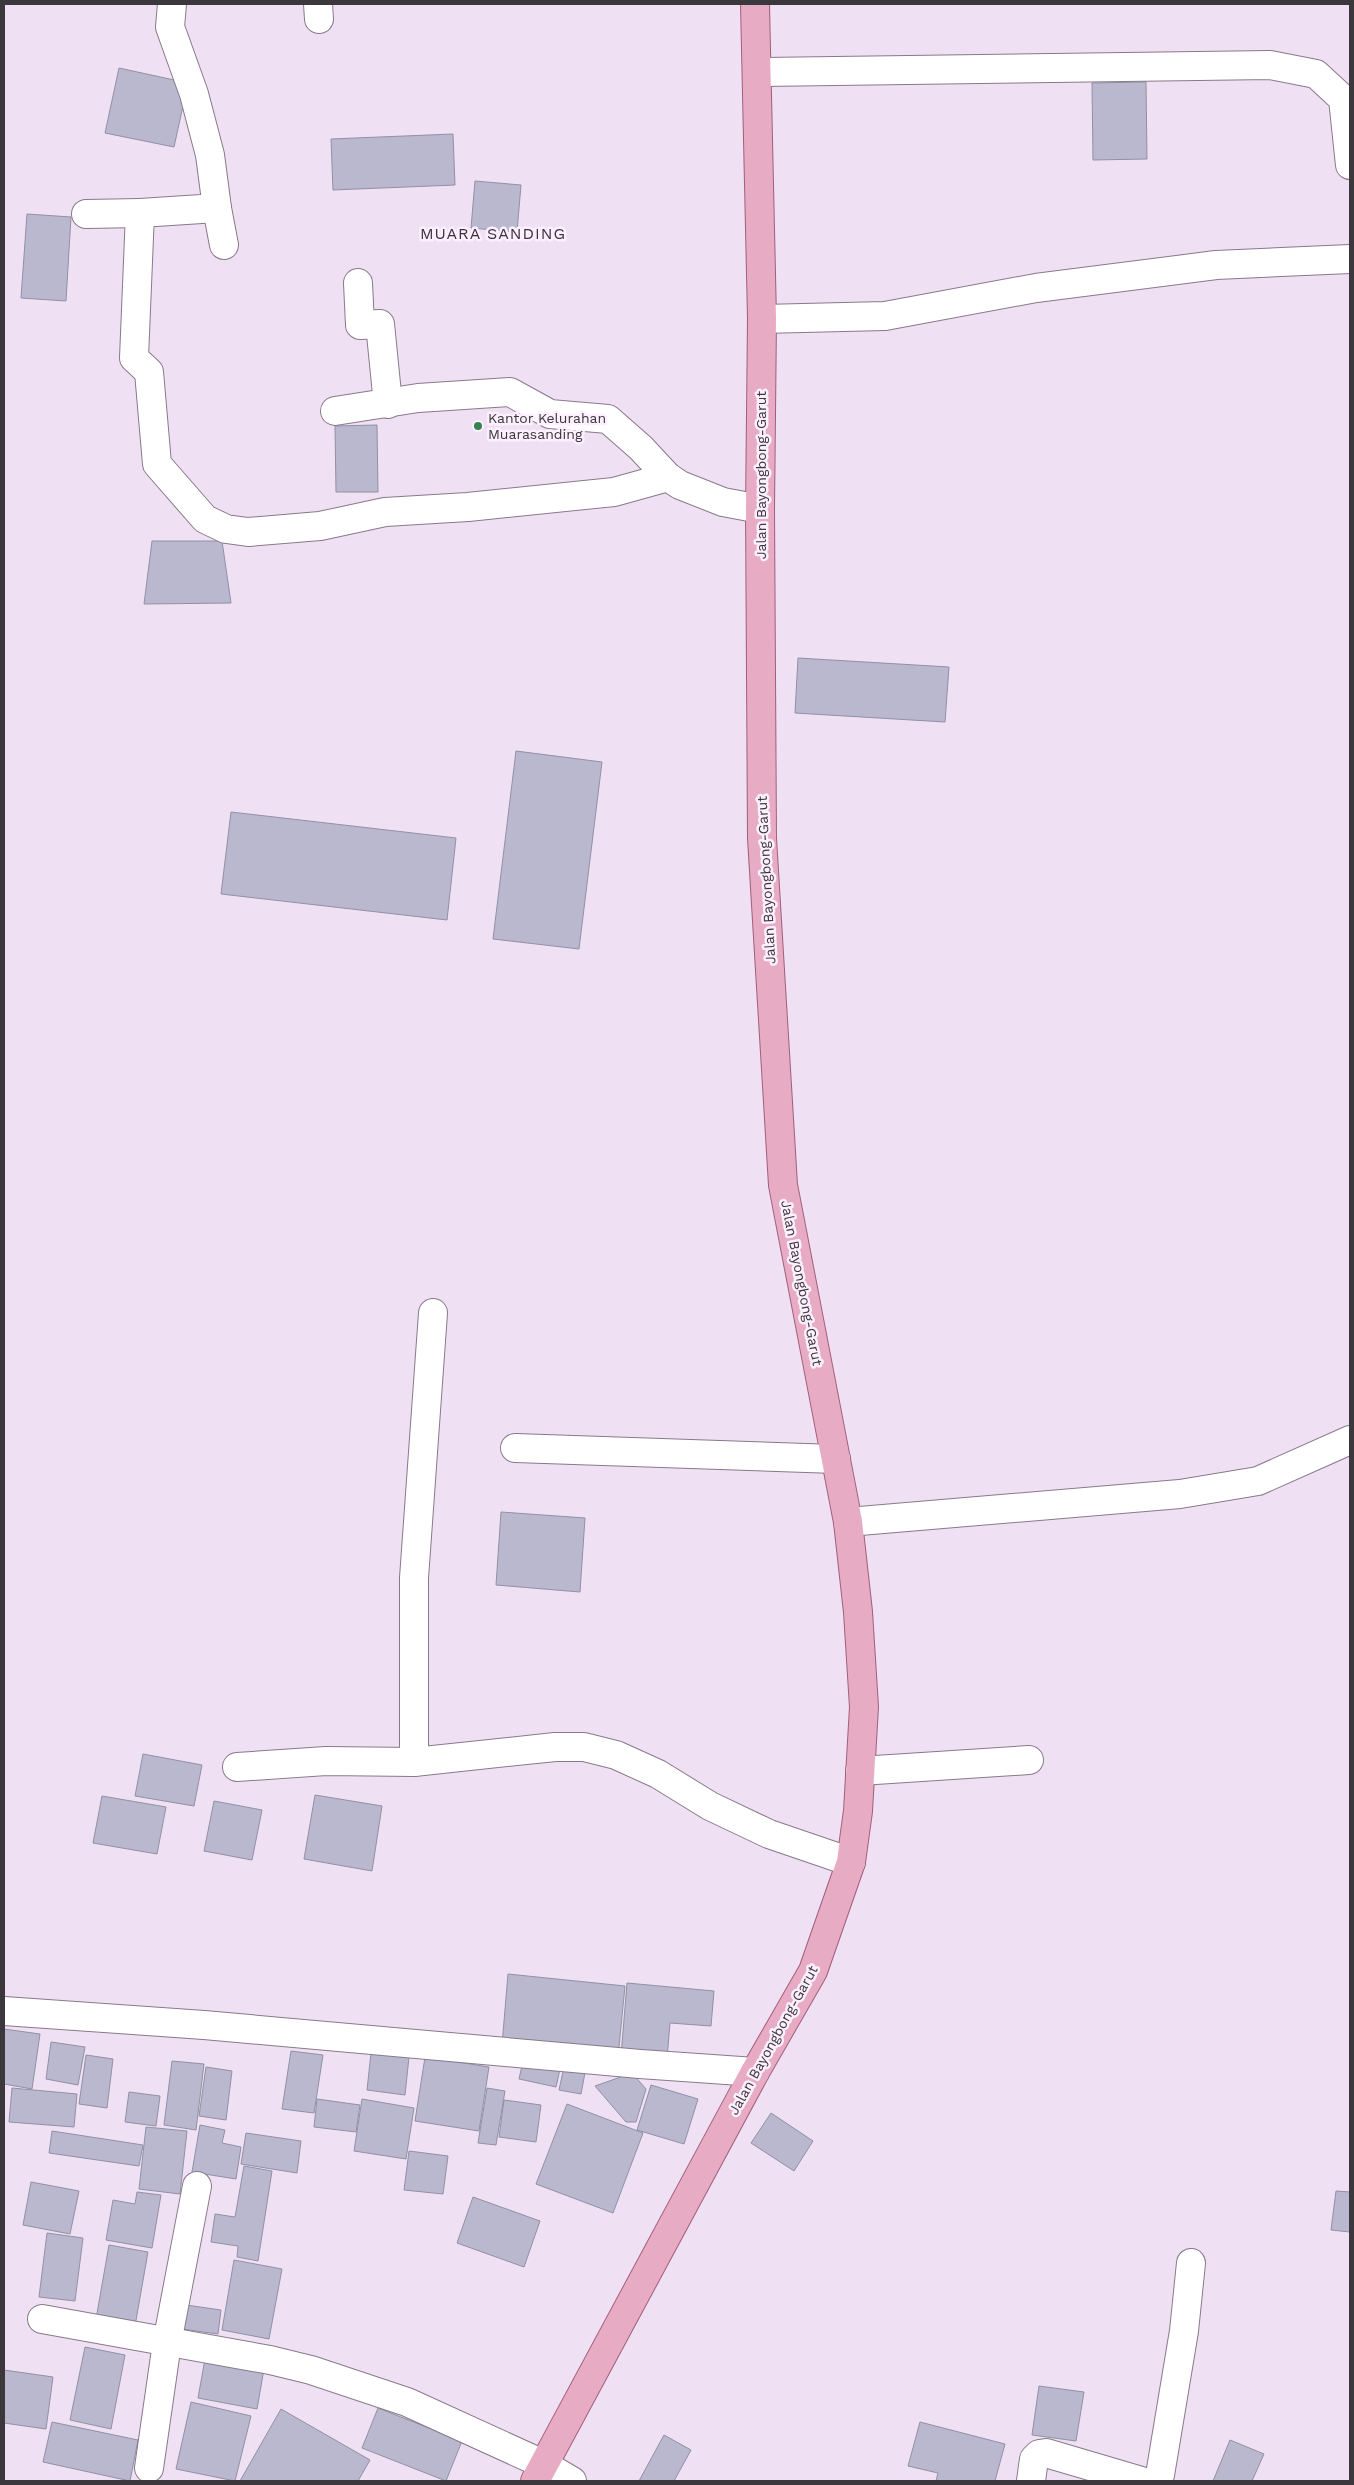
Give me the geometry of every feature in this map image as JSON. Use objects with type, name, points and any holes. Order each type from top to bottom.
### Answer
[{"type":"main road","name":"Jalan Bayongbong-Garut","points":[[539,2473],[755,2072],[814,1971],[851,1862],[858,1811],[864,1707],[858,1612],[848,1522],[783,1185],[762,838],[760,509],[762,319],[755,4]]},
{"type":"street","points":[[172,4],[170,27],[194,94],[210,155],[224,245]]},
{"type":"street","points":[[757,72],[1270,65],[1316,74],[1343,99],[1350,165]]},
{"type":"street","points":[[86,214],[217,208]]},
{"type":"street","points":[[140,213],[134,358],[149,372],[157,464],[205,520],[226,529],[248,532],[320,526],[386,512],[468,507],[614,492],[668,476]]},
{"type":"street","points":[[762,319],[885,316],[1036,288],[1206,266],[1350,259]]},
{"type":"street","points":[[358,283],[360,325],[380,324],[388,404]]},
{"type":"street","points":[[335,411],[418,398],[510,392],[550,414],[608,419],[641,448],[668,476],[696,494],[723,502],[760,509]]},
{"type":"street","points":[[414,1762],[414,1578],[433,1313]]},
{"type":"street","points":[[848,1522],[1180,1494],[1258,1481],[1350,1440]]},
{"type":"street","points":[[515,1448],[836,1459]]},
{"type":"street","points":[[237,1767],[326,1761],[414,1762],[555,1747],[599,1750],[616,1755],[658,1774],[710,1806],[769,1834],[851,1862]]},
{"type":"street","points":[[860,1771],[1029,1760]]},
{"type":"street","points":[[4,2011],[204,2025],[640,2064],[755,2072]]},
{"type":"street","points":[[149,2468],[167,2343],[197,2186]]},
{"type":"street","points":[[1157,2481],[1160,2475],[1184,2331],[1191,2263]]},
{"type":"street","points":[[42,2319],[270,2360],[311,2370],[407,2402],[539,2473],[572,2481]]},
{"type":"street","points":[[1031,2481],[1034,2459],[1039,2454],[1046,2453],[1140,2481]]},
{"type":"building","points":[[119,68],[188,83],[174,147],[105,133]]},
{"type":"building","points":[[1146,82],[1147,159],[1093,160],[1092,83]]},
{"type":"building","points":[[453,134],[455,185],[333,190],[331,139]]},
{"type":"building","points":[[475,181],[521,185],[517,232],[471,228]]},
{"type":"building","points":[[27,214],[71,217],[66,301],[21,298]]},
{"type":"building","points":[[377,425],[378,492],[336,492],[335,426]]},
{"type":"building","points":[[152,541],[222,541],[231,603],[144,604]]},
{"type":"building","points":[[798,658],[949,667],[945,722],[795,713]]},
{"type":"building","points":[[516,751],[602,762],[579,949],[493,939]]},
{"type":"building","points":[[231,812],[456,838],[447,920],[221,894]]},
{"type":"building","points":[[501,1512],[585,1518],[580,1592],[496,1585]]},
{"type":"building","points":[[143,1754],[202,1765],[194,1806],[135,1796]]},
{"type":"building","points":[[315,1795],[382,1806],[372,1871],[304,1859]]},
{"type":"building","points":[[102,1796],[166,1807],[157,1854],[93,1843]]},
{"type":"building","points":[[214,1801],[262,1810],[252,1860],[204,1851]]},
{"type":"building","points":[[508,1974],[625,1986],[618,2057],[502,2045]]},
{"type":"building","points":[[627,1983],[714,1991],[711,2026],[670,2023],[667,2059],[621,2056]]},
{"type":"building","points":[[4,2029],[40,2034],[32,2089],[4,2084]]},
{"type":"building","points":[[51,2042],[85,2047],[78,2085],[46,2079]]},
{"type":"building","points":[[291,2051],[323,2055],[314,2113],[282,2109]]},
{"type":"building","points":[[371,2053],[409,2057],[405,2095],[367,2090]]},
{"type":"building","points":[[86,2055],[113,2059],[107,2108],[79,2104]]},
{"type":"building","points":[[425,2057],[489,2067],[479,2131],[415,2121]]},
{"type":"building","points":[[566,2058],[587,2062],[581,2094],[559,2090]]},
{"type":"building","points":[[172,2061],[204,2064],[196,2130],[164,2125]]},
{"type":"building","points":[[523,2061],[560,2069],[556,2087],[519,2079]]},
{"type":"building","points":[[206,2067],[232,2071],[226,2120],[199,2116]]},
{"type":"building","points":[[632,2073],[646,2089],[636,2122],[626,2122],[595,2086]]},
{"type":"building","points":[[651,2085],[698,2099],[684,2144],[637,2130]]},
{"type":"building","points":[[12,2088],[77,2094],[74,2127],[9,2122]]},
{"type":"building","points":[[487,2088],[505,2091],[496,2145],[478,2143]]},
{"type":"building","points":[[129,2092],[160,2096],[156,2126],[125,2122]]},
{"type":"building","points":[[317,2099],[360,2105],[356,2132],[314,2127]]},
{"type":"building","points":[[362,2099],[414,2108],[406,2159],[354,2151]]},
{"type":"building","points":[[504,2100],[541,2105],[536,2142],[499,2137]]},
{"type":"building","points":[[567,2104],[643,2133],[613,2213],[536,2184]]},
{"type":"building","points":[[771,2113],[813,2141],[794,2171],[751,2143]]},
{"type":"building","points":[[200,2125],[225,2130],[222,2143],[241,2147],[236,2179],[192,2172]]},
{"type":"building","points":[[146,2127],[187,2131],[180,2194],[139,2189]]},
{"type":"building","points":[[52,2131],[143,2145],[139,2166],[49,2153]]},
{"type":"building","points":[[246,2133],[301,2141],[297,2173],[241,2164]]},
{"type":"building","points":[[409,2151],[448,2156],[443,2194],[404,2190]]},
{"type":"building","points":[[244,2166],[272,2171],[258,2261],[237,2257],[238,2246],[211,2242],[215,2214],[235,2217]]},
{"type":"building","points":[[31,2182],[79,2191],[70,2234],[23,2225]]},
{"type":"building","points":[[1336,2191],[1350,2192],[1350,2232],[1331,2230]]},
{"type":"building","points":[[137,2192],[161,2195],[152,2248],[106,2240],[113,2200],[135,2204]]},
{"type":"building","points":[[473,2197],[540,2221],[524,2267],[457,2243]]},
{"type":"building","points":[[47,2233],[83,2238],[75,2301],[39,2297]]},
{"type":"building","points":[[109,2245],[148,2252],[135,2326],[96,2319]]},
{"type":"building","points":[[234,2260],[282,2269],[269,2339],[222,2330]]},
{"type":"building","points":[[186,2305],[221,2310],[218,2334],[182,2329]]},
{"type":"building","points":[[85,2347],[125,2355],[111,2429],[70,2420]]},
{"type":"building","points":[[205,2359],[264,2369],[257,2409],[198,2398]]},
{"type":"building","points":[[4,2370],[53,2377],[46,2429],[4,2423]]},
{"type":"building","points":[[1039,2386],[1084,2392],[1076,2441],[1032,2435]]},
{"type":"building","points":[[191,2402],[251,2416],[235,2481],[176,2469]]},
{"type":"building","points":[[378,2408],[462,2441],[446,2481],[362,2448]]},
{"type":"building","points":[[281,2409],[370,2460],[358,2481],[240,2481]]},
{"type":"building","points":[[52,2422],[138,2440],[130,2481],[43,2462]]},
{"type":"building","points":[[920,2422],[1005,2444],[995,2481],[936,2481],[938,2473],[908,2466]]},
{"type":"building","points":[[664,2435],[691,2450],[674,2481],[639,2481]]},
{"type":"building","points":[[1230,2440],[1264,2454],[1252,2481],[1213,2481]]},
{"type":"place","name":"Kantor Kelurahan Muarasanding","points":[[478,426]]},
{"type":"district","name":"MUARA SANDING","points":[[493,233]]}]
